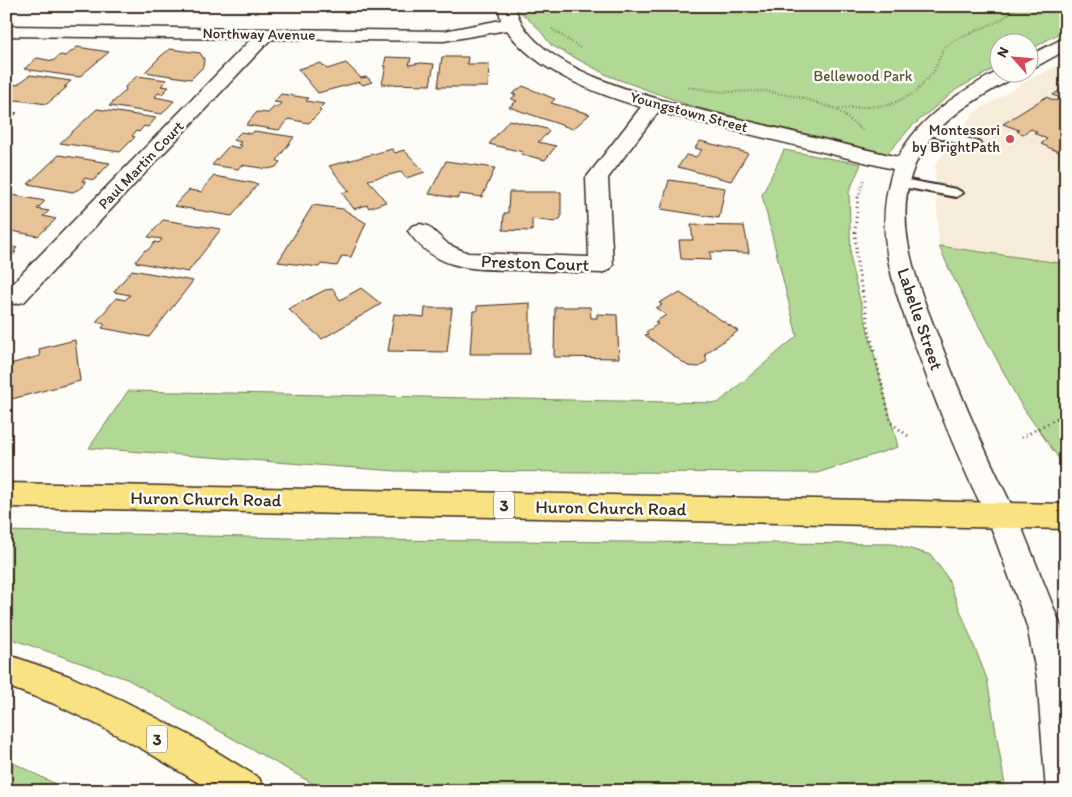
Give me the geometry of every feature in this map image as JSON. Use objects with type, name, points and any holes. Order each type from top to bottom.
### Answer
[{"type":"highway","name":"Huron Church Road","points":[[6,495],[1066,517]]},
{"type":"highway","name":"3","points":[[6,670],[64,691],[122,720],[206,765],[246,791]]},
{"type":"street","name":"Northway Avenue","points":[[8,32],[444,36],[508,15]]},
{"type":"street","name":"Youngstown Street","points":[[508,15],[540,55],[606,89],[653,105],[901,173]]},
{"type":"street","name":"Paul Martin Court","points":[[15,296],[266,34]]},
{"type":"street","points":[[1040,56],[1066,42]]},
{"type":"street","name":"Labelle Street","points":[[993,82],[958,103],[921,138],[901,173],[895,204],[896,230],[899,257],[907,293],[964,439],[1002,516],[1044,626],[1054,677],[1065,791]]},
{"type":"street","name":"Preston Court","points":[[420,231],[435,248],[447,256],[466,261],[601,266],[597,178],[653,105]]},
{"type":"lane","points":[[929,130],[975,145]]},
{"type":"lane","points":[[901,173],[956,193]]},
{"type":"path","points":[[836,109],[890,105],[915,93],[934,71],[943,49],[954,40],[1001,20],[1018,6]]},
{"type":"path","points":[[546,24],[584,51]]},
{"type":"path","points":[[684,87],[722,92],[765,91],[799,97],[836,109],[867,134]]},
{"type":"path","points":[[865,177],[857,200],[855,245],[859,283],[891,423],[911,438]]},
{"type":"path","points":[[1021,438],[1066,413]]},
{"type":"shaded area","name":"Montessori by BrightPath","points":[[1066,61],[1066,264],[939,246],[935,165],[974,113],[1025,82],[1040,82],[1040,74]]},
{"type":"green space","name":"Bellewood Park","points":[[518,6],[1066,6],[1066,29],[1040,44],[1040,32],[990,32],[990,71],[957,89],[912,126],[887,154],[691,106],[609,76],[551,45],[538,28],[517,9]]},
{"type":"green space","points":[[784,150],[861,164],[849,192],[851,265],[898,447],[817,473],[396,471],[89,448],[128,391],[718,403],[797,336],[762,195]]},
{"type":"green space","points":[[939,246],[1066,264],[1066,464],[1062,463],[1021,405],[951,273]]},
{"type":"green space","points":[[6,531],[367,540],[893,544],[931,555],[947,577],[987,679],[1006,791],[326,791],[127,679],[6,637]]},
{"type":"green space","points":[[6,759],[69,791],[6,791]]},
{"type":"building","points":[[329,6],[359,6],[352,10],[328,9]]},
{"type":"building","points":[[382,6],[405,6],[404,10],[381,10]]},
{"type":"building","points":[[77,47],[109,52],[79,77],[24,69],[37,58],[53,61],[60,55],[66,56]]},
{"type":"building","points":[[170,49],[200,53],[204,59],[203,67],[191,79],[145,72]]},
{"type":"building","points":[[386,57],[411,58],[409,65],[421,63],[434,64],[430,85],[382,84]]},
{"type":"building","points":[[442,57],[468,57],[467,64],[489,64],[488,87],[438,87]]},
{"type":"building","points":[[321,63],[327,69],[346,63],[361,78],[367,77],[372,82],[363,85],[359,82],[318,93],[298,69]]},
{"type":"building","points":[[30,75],[71,81],[64,87],[67,87],[47,104],[16,100],[14,102],[6,101],[6,83],[17,85]]},
{"type":"building","points":[[137,76],[167,80],[161,86],[169,87],[162,94],[158,93],[155,97],[174,101],[162,114],[109,106],[126,90],[125,87]]},
{"type":"building","points":[[523,86],[555,99],[551,103],[590,114],[573,129],[509,107],[517,101],[511,99],[516,95],[512,94]]},
{"type":"building","points":[[1066,86],[1066,147],[1059,152],[1041,144],[1047,139],[1034,133],[1037,132],[1031,129],[1023,134],[1017,131],[1019,130],[1003,124],[1046,97],[1056,101],[1060,98],[1053,95]]},
{"type":"building","points":[[281,94],[308,98],[306,101],[324,104],[319,109],[321,111],[309,123],[288,119],[279,130],[246,125],[257,112],[268,113],[274,107],[278,107],[281,103],[274,102]]},
{"type":"building","points":[[97,109],[156,118],[148,127],[144,126],[139,132],[136,131],[132,136],[135,137],[120,152],[60,143]]},
{"type":"building","points":[[6,111],[17,113],[6,122]]},
{"type":"building","points":[[509,120],[547,129],[549,132],[538,142],[556,146],[545,160],[521,154],[523,152],[489,144]]},
{"type":"building","points":[[254,131],[294,137],[277,160],[280,162],[276,167],[268,169],[241,165],[238,169],[212,165],[229,146],[240,148],[242,145],[238,145],[241,142],[233,140],[241,132],[252,134]]},
{"type":"building","points":[[700,141],[748,153],[731,181],[678,167],[686,155],[696,157],[702,150],[695,148]]},
{"type":"building","points":[[392,149],[395,153],[404,150],[425,172],[406,178],[401,172],[368,180],[386,202],[369,208],[367,205],[354,209],[342,193],[349,191],[329,166]]},
{"type":"building","points":[[59,155],[110,163],[94,180],[84,178],[82,181],[85,181],[83,187],[73,192],[28,184]]},
{"type":"building","points":[[446,161],[495,168],[482,197],[460,194],[458,198],[429,194]]},
{"type":"building","points":[[214,176],[258,184],[232,216],[174,206],[189,190],[202,192]]},
{"type":"building","points":[[669,180],[725,188],[719,218],[661,209]]},
{"type":"building","points":[[509,192],[561,192],[561,218],[555,222],[532,219],[532,231],[503,230],[504,213],[508,213]]},
{"type":"building","points":[[7,194],[45,201],[37,209],[49,211],[43,216],[56,219],[38,236],[6,230]]},
{"type":"building","points":[[313,205],[343,209],[366,223],[351,257],[342,256],[337,266],[321,264],[319,267],[278,262]]},
{"type":"building","points":[[163,220],[221,229],[188,272],[135,262],[145,250],[148,250],[155,242],[159,243],[162,239],[148,237]]},
{"type":"building","points":[[691,225],[744,226],[749,253],[710,252],[711,260],[681,259],[679,240],[693,240]]},
{"type":"building","points":[[6,246],[17,248],[13,252],[16,252],[6,261]]},
{"type":"building","points":[[132,270],[193,281],[149,337],[102,328],[105,324],[96,322],[116,298],[125,300],[130,295],[114,292]]},
{"type":"building","points":[[361,288],[381,304],[322,339],[288,309],[325,290],[333,289],[340,300]]},
{"type":"building","points":[[680,293],[738,331],[705,354],[707,361],[699,367],[688,366],[645,335],[648,334],[646,332],[658,324],[655,322],[666,315],[656,308],[662,305],[659,303]]},
{"type":"building","points":[[530,303],[530,354],[470,354],[473,311],[477,311],[477,306]]},
{"type":"building","points":[[555,307],[590,307],[591,318],[597,318],[597,314],[617,315],[619,358],[554,357]]},
{"type":"building","points":[[425,308],[452,308],[447,352],[388,351],[394,314],[424,317]]},
{"type":"building","points":[[75,340],[80,381],[8,400],[6,365],[40,356],[39,349]]},
{"type":"place","name":"Montessori by BrightPath","points":[[1010,139]]}]
